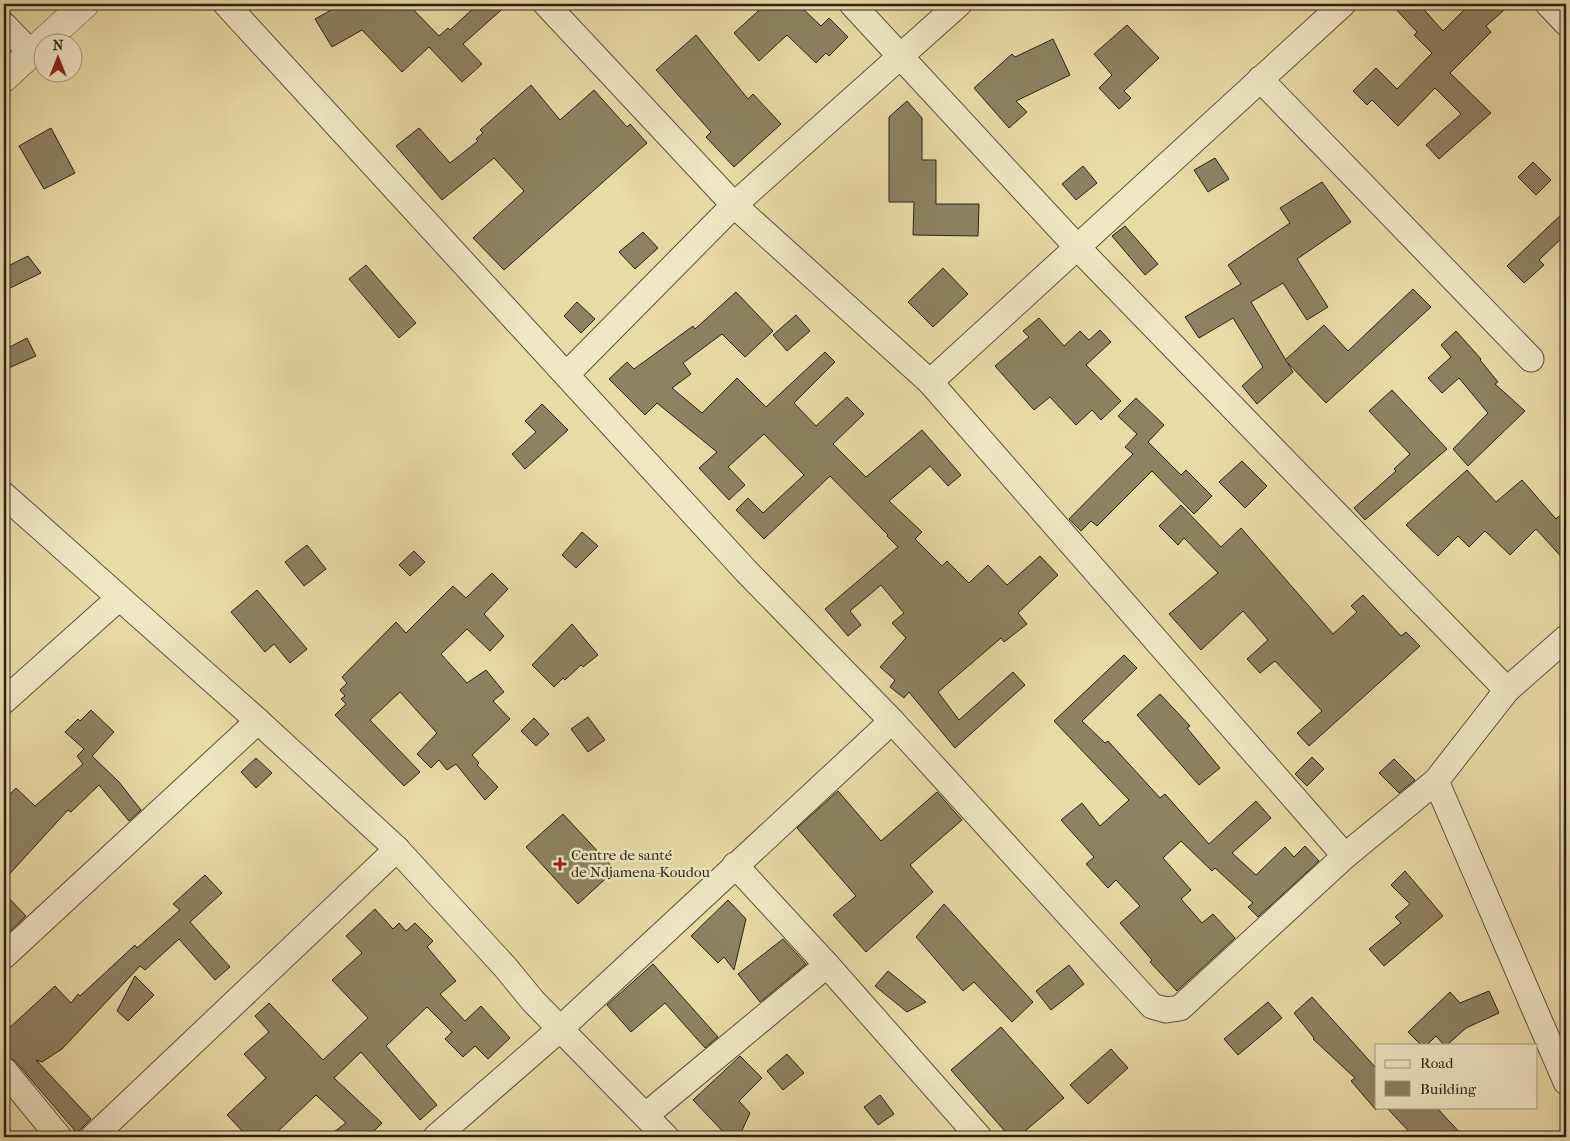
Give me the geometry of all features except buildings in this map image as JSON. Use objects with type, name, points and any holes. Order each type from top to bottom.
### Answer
[{"type":"street","points":[[54,32],[85,4]]},
{"type":"street","points":[[226,4],[746,571],[892,721],[1152,1006],[1166,1010],[1180,1008],[1345,856],[1436,781],[1507,690],[1566,638]]},
{"type":"street","points":[[546,4],[734,205],[930,382],[1345,856]]},
{"type":"street","points":[[852,4],[1076,247],[1507,690]]},
{"type":"street","points":[[567,374],[734,205],[959,4]]},
{"type":"street","points":[[930,382],[1343,4]]},
{"type":"street","points":[[1548,4],[1566,23]]},
{"type":"street","points":[[4,25],[32,42]]},
{"type":"street","points":[[4,78],[32,52]]},
{"type":"street","points":[[1260,79],[1531,360]]},
{"type":"street","points":[[4,495],[118,599],[258,721],[397,849],[560,1029],[666,1137]]},
{"type":"street","points":[[4,701],[118,599]]},
{"type":"street","points":[[4,956],[258,721]]},
{"type":"street","points":[[436,1137],[560,1029],[892,721]]},
{"type":"street","points":[[1436,781],[1566,1082]]},
{"type":"street","points":[[93,1137],[397,849]]},
{"type":"street","points":[[735,866],[827,965],[979,1137]]},
{"type":"street","points":[[646,1115],[827,965]]},
{"type":"street","points":[[4,1070],[59,1137]]},
{"type":"place","name":"Centre de santé de Ndjamena-Koudou","points":[[560,864]]}]
